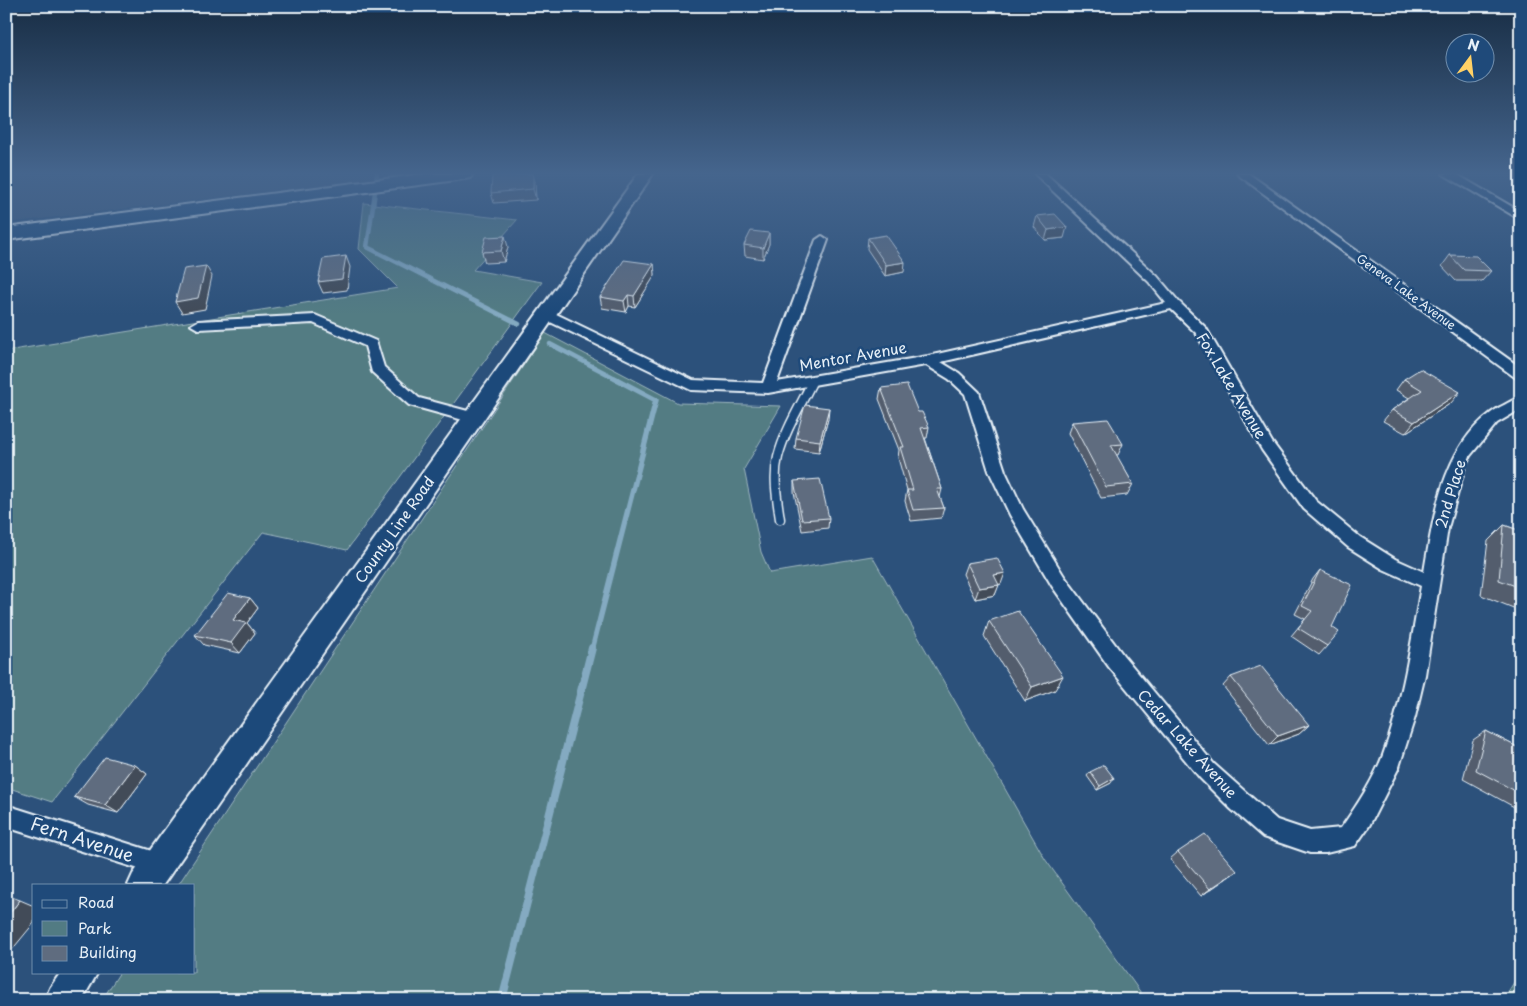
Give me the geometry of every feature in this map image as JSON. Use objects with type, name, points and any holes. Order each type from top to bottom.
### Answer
[{"type":"main road","points":[[6,234],[100,221]]},
{"type":"street","name":"County Line Road","points":[[145,884],[613,221]]},
{"type":"street","name":"Fox Lake Avenue","points":[[1091,221],[1153,279],[1174,305],[1201,331],[1267,446],[1310,506],[1361,547],[1390,564],[1430,582]]},
{"type":"street","name":"Geneva Lake Avenue","points":[[1307,221],[1521,375]]},
{"type":"street","points":[[768,388],[822,240]]},
{"type":"street","name":"Mentor Avenue","points":[[547,315],[690,385],[768,388],[928,360],[1174,305]]},
{"type":"street","points":[[198,325],[315,319],[370,344],[377,369],[414,402],[474,418]]},
{"type":"street","name":"Cedar Lake Avenue","points":[[928,360],[954,376],[972,392],[997,471],[1016,511],[1058,581],[1116,661],[1208,771],[1239,802],[1271,829],[1310,842],[1326,842],[1347,838],[1361,818],[1392,760],[1405,717],[1415,675],[1430,582]]},
{"type":"street","name":"2nd Place","points":[[1430,582],[1440,528],[1457,467],[1464,452],[1492,419],[1521,402]]},
{"type":"street","name":"Fern Avenue","points":[[6,816],[158,864]]},
{"type":"street","points":[[62,1000],[80,974]]},
{"type":"lane","points":[[780,519],[776,481],[778,458],[787,434],[813,380]]},
{"type":"shaded area","points":[[6,221],[23,221],[6,223]]},
{"type":"green space","points":[[362,221],[516,221],[473,270],[542,282],[347,550],[263,532],[52,802],[6,787],[6,351],[398,288],[359,249]]},
{"type":"green space","points":[[545,333],[678,403],[781,406],[744,469],[761,552],[770,573],[872,556],[1045,859],[1146,1000],[102,1000],[119,974],[195,974],[195,884],[179,884]]},
{"type":"green space","points":[[1521,971],[1521,1000],[1503,1000]]},
{"type":"building","points":[[1041,221],[1061,221],[1067,227],[1048,230]]},
{"type":"building","points":[[751,231],[769,233],[763,248],[744,245]]},
{"type":"building","points":[[886,235],[905,262],[886,265],[868,238]]},
{"type":"building","points":[[505,236],[501,251],[482,252],[486,237]]},
{"type":"building","points":[[1450,255],[1476,256],[1491,271],[1464,270]]},
{"type":"building","points":[[346,256],[342,279],[318,282],[323,259]]},
{"type":"building","points":[[624,260],[654,264],[634,296],[628,295],[624,301],[600,297]]},
{"type":"building","points":[[206,266],[198,298],[175,302],[184,269]]},
{"type":"building","points":[[1420,369],[1460,392],[1414,422],[1392,410],[1422,390],[1404,379]]},
{"type":"building","points":[[907,385],[918,412],[922,412],[929,427],[921,428],[942,489],[937,489],[944,508],[913,510],[907,490],[913,490],[900,447],[904,447],[881,388]]},
{"type":"building","points":[[805,405],[829,408],[820,441],[796,438]]},
{"type":"building","points":[[1108,419],[1123,444],[1111,445],[1133,484],[1106,487],[1072,422]]},
{"type":"building","points":[[820,479],[829,518],[802,520],[794,481]]},
{"type":"building","points":[[1504,525],[1521,531],[1521,588],[1499,580]]},
{"type":"building","points":[[997,558],[1005,573],[994,575],[999,585],[979,588],[967,563]]},
{"type":"building","points":[[1320,570],[1352,585],[1332,627],[1339,632],[1327,646],[1298,628],[1312,611],[1302,606]]},
{"type":"building","points":[[228,593],[250,598],[233,620],[246,623],[231,643],[195,635]]},
{"type":"building","points":[[1018,611],[1063,676],[1032,687],[989,621]]},
{"type":"building","points":[[1261,666],[1309,725],[1278,736],[1231,677]]},
{"type":"building","points":[[1486,731],[1521,749],[1521,794],[1476,770]]},
{"type":"building","points":[[105,757],[135,765],[105,805],[74,797]]},
{"type":"building","points":[[1104,765],[1114,778],[1100,786],[1090,772]]},
{"type":"building","points":[[1205,834],[1237,871],[1210,889],[1178,852]]},
{"type":"building","points":[[6,895],[20,900],[6,918]]},
{"type":"waterway","points":[[371,221],[367,247],[519,324]]},
{"type":"waterway","points":[[550,344],[617,379]]},
{"type":"waterway","points":[[592,650],[656,400],[614,378]]},
{"type":"waterway","points":[[502,1000],[592,648]]}]
